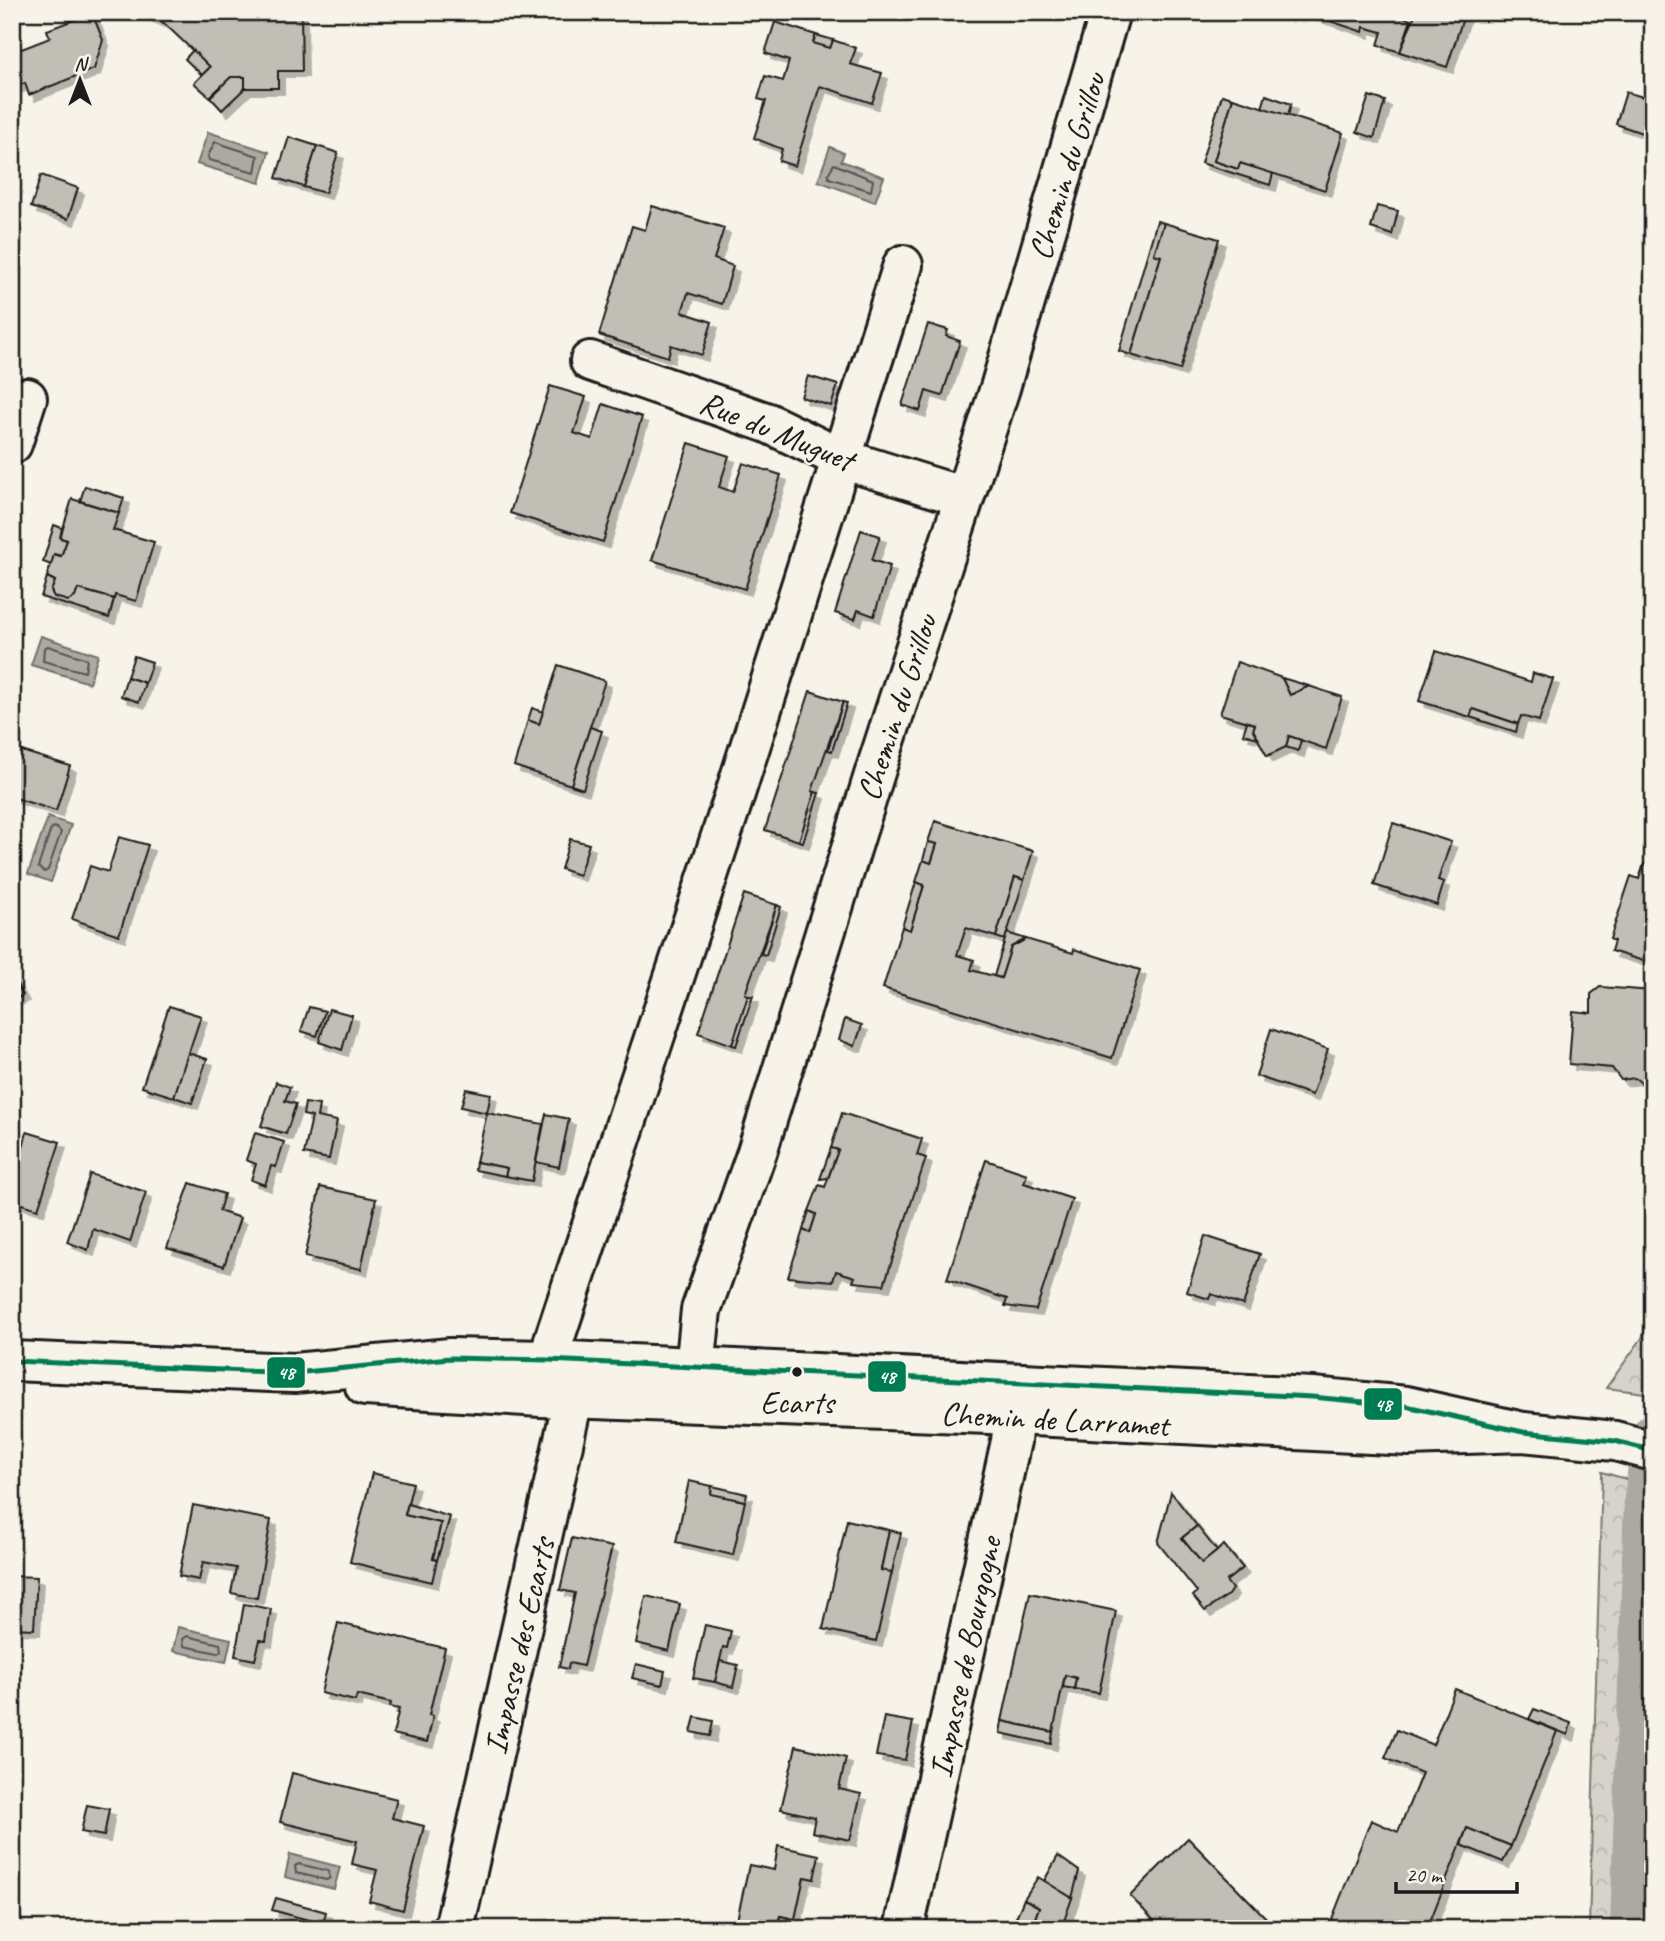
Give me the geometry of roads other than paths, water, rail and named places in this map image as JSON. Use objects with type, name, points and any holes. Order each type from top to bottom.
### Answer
[{"type":"street","name":"Chemin du Grillou","points":[[693,1386],[701,1310],[753,1164],[1004,374],[1110,12]]},
{"type":"street","name":"Impasse des Ecarts","points":[[454,1929],[560,1379],[903,265]]},
{"type":"street","name":"Rue du Muguet","points":[[590,361],[768,423],[842,459],[964,497]]},
{"type":"street","points":[[12,444],[27,398]]},
{"type":"street","name":"Chemin de Larramet","points":[[12,1361],[294,1373],[357,1385],[560,1379],[1016,1399],[1409,1436],[1523,1432],[1615,1441],[1653,1451]]},
{"type":"street","name":"Impasse de Bourgogne","points":[[904,1929],[1016,1399]]},
{"type":"water","points":[[208,132],[269,152],[260,183],[197,164]]},
{"type":"water","points":[[830,147],[844,153],[841,161],[884,177],[875,202],[818,181]]},
{"type":"water","points":[[41,636],[98,655],[89,683],[31,665]]},
{"type":"water","points":[[48,817],[71,825],[51,882],[28,874]]},
{"type":"water","points":[[178,1627],[231,1639],[226,1662],[173,1651]]},
{"type":"water","points":[[290,1854],[340,1867],[334,1889],[285,1877]]},
{"type":"waterway","points":[[1631,1929],[1645,1498],[1653,1434]]},
{"type":"place","name":"Ecarts","points":[[797,1372]]}]
